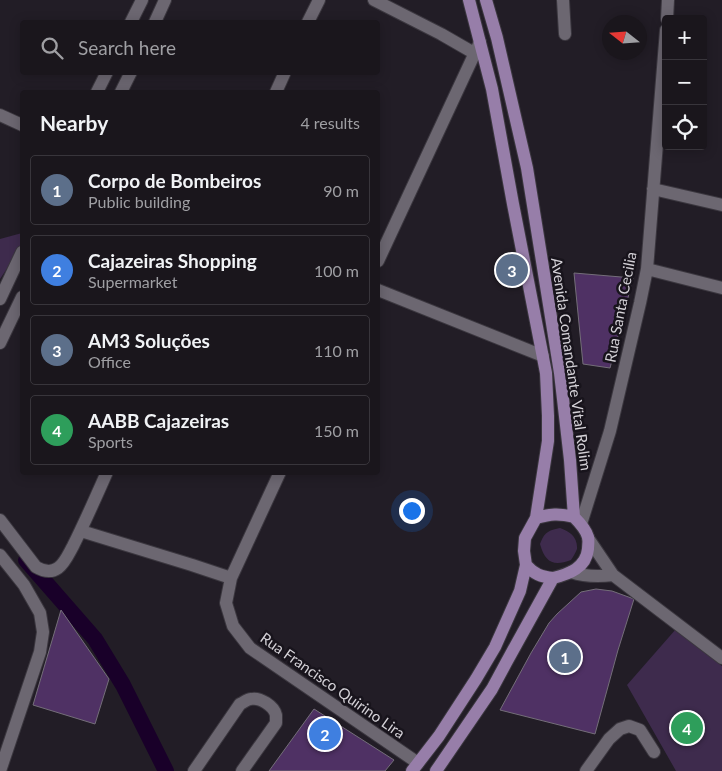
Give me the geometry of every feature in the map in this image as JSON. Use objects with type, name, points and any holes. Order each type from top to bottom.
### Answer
[{"type":"main road","name":"Avenida Comandante Vital Rolim","points":[[415,767],[439,736],[476,679],[495,646],[520,591],[526,565],[525,538],[536,518],[548,440],[546,373],[492,89],[477,48],[469,0]]},
{"type":"main road","name":"Avenida Comandante Vital Rolim","points":[[490,1],[527,168],[560,373],[578,520],[588,538]]},
{"type":"main road","points":[[536,518],[551,514],[562,514],[578,520]]},
{"type":"main road","points":[[526,565],[539,576],[553,578],[567,575],[584,561],[588,553],[588,538]]},
{"type":"main road","points":[[436,771],[492,689],[553,578]]},
{"type":"street","points":[[132,20],[142,0]]},
{"type":"street","points":[[156,20],[165,0]]},
{"type":"street","points":[[309,20],[318,0]]},
{"type":"street","points":[[374,0],[441,34],[477,48],[380,257]]},
{"type":"street","points":[[564,0],[565,34]]},
{"type":"street","points":[[667,15],[668,0]]},
{"type":"street","name":"Rua Santa Cecilia","points":[[578,520],[610,431],[647,269],[664,60]]},
{"type":"street","points":[[98,90],[106,75]]},
{"type":"street","points":[[122,90],[130,75]]},
{"type":"street","points":[[277,90],[284,75]]},
{"type":"street","points":[[0,115],[20,124]]},
{"type":"street","points":[[653,189],[722,205]]},
{"type":"street","points":[[0,299],[20,256]]},
{"type":"street","points":[[647,269],[722,288]]},
{"type":"street","points":[[380,291],[542,356]]},
{"type":"street","points":[[0,343],[20,301]]},
{"type":"street","points":[[0,520],[36,567],[50,571],[57,569],[63,563],[81,531],[106,475]]},
{"type":"street","name":"Rua Francisco Quirino Lira","points":[[279,475],[231,578],[226,603],[233,626],[250,648],[415,767]]},
{"type":"street","points":[[81,531],[231,578]]},
{"type":"street","points":[[588,538],[613,576],[722,658]]},
{"type":"street","points":[[0,555],[24,585],[40,613],[43,632],[40,652],[0,771]]},
{"type":"street","points":[[572,572],[599,577],[613,576]]},
{"type":"street","points":[[194,771],[240,704],[250,699],[258,699],[273,709],[276,723],[242,771]]},
{"type":"street","points":[[586,771],[609,739],[620,729],[629,726],[640,730],[654,752]]},
{"type":"shaded area","points":[[20,234],[20,249],[0,279],[0,239]]},
{"type":"shaded area","points":[[560,528],[572,535],[576,541],[577,549],[571,560],[555,563],[547,559],[540,544],[547,533]]},
{"type":"shaded area","points":[[676,629],[722,666],[722,771],[676,771],[627,685]]},
{"type":"building","points":[[574,273],[633,278],[610,368],[583,364]]},
{"type":"building","points":[[596,589],[612,591],[634,599],[595,734],[500,710],[549,623],[581,592]]},
{"type":"building","points":[[61,610],[109,679],[95,724],[33,705]]},
{"type":"building","points":[[314,709],[394,760],[385,771],[269,771]]},
{"type":"waterway","points":[[26,560],[95,639],[123,685],[166,771]]},
{"type":"place","name":"AM3 Soluções","points":[[512,270]]},
{"type":"place","name":"Corpo de Bombeiros","points":[[565,657]]},
{"type":"place","name":"AABB Cajazeiras","points":[[687,728]]},
{"type":"place","name":"Cajazeiras Shopping","points":[[325,734]]}]
